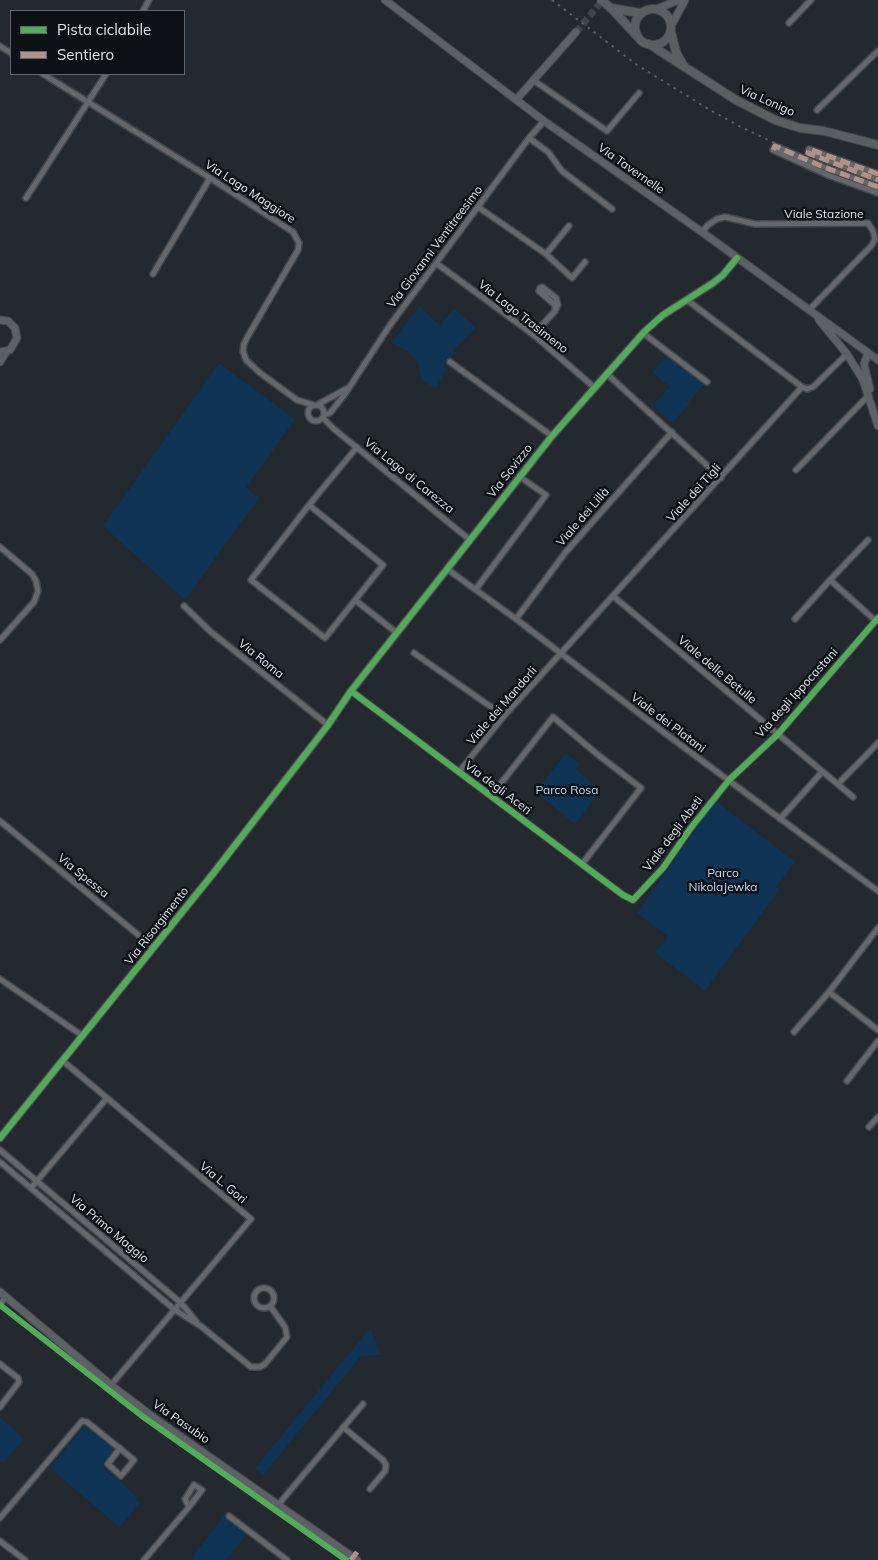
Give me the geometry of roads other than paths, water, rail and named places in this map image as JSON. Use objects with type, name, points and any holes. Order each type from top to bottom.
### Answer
[{"type":"main road","points":[[601,0],[611,8],[638,38],[649,44],[663,42],[671,28]]},
{"type":"main road","points":[[611,8],[640,13],[649,9],[657,9],[668,17],[676,52],[684,67]]},
{"type":"main road","points":[[638,38],[635,26],[640,13]]},
{"type":"main road","name":"Via Lonigo","points":[[649,44],[736,100],[775,120],[800,128],[824,131],[878,145]]},
{"type":"street","name":"Via Tavernelle","points":[[385,0],[544,121],[702,232],[878,360]]},
{"type":"street","points":[[657,9],[678,0]]},
{"type":"street","points":[[671,28],[685,0]]},
{"type":"street","points":[[789,23],[812,0]]},
{"type":"street","points":[[516,100],[576,32]]},
{"type":"street","points":[[817,110],[878,51]]},
{"type":"street","name":"Via Lago Maggiore","points":[[45,75],[289,227],[294,232],[299,243],[295,258],[248,336],[243,351],[250,365],[297,400]]},
{"type":"street","points":[[26,198],[105,75]]},
{"type":"street","points":[[533,80],[607,131],[639,92]]},
{"type":"street","name":"Via Giovanni Ventitreesimo","points":[[322,418],[330,413],[390,325],[529,138],[544,121]]},
{"type":"street","points":[[529,138],[548,152],[562,171],[612,209]]},
{"type":"street","points":[[878,187],[821,166],[775,146],[773,150],[830,176],[878,193]]},
{"type":"street","points":[[878,174],[809,149],[808,153],[878,180]]},
{"type":"street","points":[[154,274],[210,178]]},
{"type":"street","points":[[478,207],[546,254],[572,278],[585,262]]},
{"type":"street","name":"Viale Stazione","points":[[702,232],[717,219],[725,217],[755,224],[868,223],[875,239],[872,245],[810,311]]},
{"type":"street","points":[[546,254],[569,226]]},
{"type":"street","name":"Via Sovizzo","points":[[328,725],[351,691],[552,436],[644,333],[663,315],[723,275],[737,258]]},
{"type":"street","name":"Via Lago Trasimeno","points":[[436,263],[533,335],[595,388]]},
{"type":"street","points":[[533,335],[555,311],[558,305],[558,301],[542,286],[539,291],[554,305],[555,311]]},
{"type":"street","points":[[686,300],[802,387]]},
{"type":"street","points":[[810,311],[847,354],[863,380],[878,426]]},
{"type":"street","points":[[0,362],[3,352],[13,346],[17,338],[15,328],[8,321],[1,319]]},
{"type":"street","points":[[644,333],[707,382]]},
{"type":"street","points":[[868,353],[864,364],[878,426]]},
{"type":"street","name":"Viale dei Tigli","points":[[560,655],[802,387],[806,389],[813,387],[847,354]]},
{"type":"street","points":[[450,362],[552,436]]},
{"type":"street","points":[[608,374],[721,478]]},
{"type":"street","name":"Via Giovanni Ventitreesimo","points":[[315,405],[347,389]]},
{"type":"street","points":[[796,470],[868,396]]},
{"type":"street","points":[[297,400],[322,407],[322,418],[310,419],[297,400]]},
{"type":"street","points":[[308,414],[309,408],[315,405]]},
{"type":"street","name":"Via Lago di Carezza","points":[[322,418],[470,540]]},
{"type":"street","name":"Viale dei Lillà","points":[[516,619],[565,553],[672,432]]},
{"type":"street","points":[[308,506],[383,565],[325,638],[251,580],[308,506],[356,447]]},
{"type":"street","points":[[476,589],[546,495],[520,477]]},
{"type":"street","points":[[795,619],[868,540]]},
{"type":"street","points":[[0,547],[32,574],[38,591],[34,602],[0,640]]},
{"type":"street","name":"Viale dei Platani","points":[[447,569],[780,819],[878,890]]},
{"type":"street","points":[[830,580],[877,620]]},
{"type":"street","name":"Viale delle Betulle","points":[[614,596],[853,797]]},
{"type":"street","points":[[355,600],[397,633]]},
{"type":"street","name":"Via Roma","points":[[184,606],[211,632],[328,725]]},
{"type":"street","name":"Via degli Ippocastani","points":[[729,780],[778,734],[877,620]]},
{"type":"street","points":[[414,653],[504,716]]},
{"type":"street","name":"Viale dei Mandorli","points":[[459,772],[504,716],[560,655]]},
{"type":"street","name":"Via degli Aceri","points":[[351,691],[623,895],[633,900]]},
{"type":"street","points":[[491,796],[553,716],[597,754],[641,788],[582,864]]},
{"type":"street","name":"Via Risorgimento","points":[[0,1138],[83,1036],[328,725]]},
{"type":"street","points":[[838,784],[878,743]]},
{"type":"street","points":[[780,819],[822,772]]},
{"type":"street","name":"Viale degli Abeti","points":[[633,900],[663,868],[690,829],[729,780]]},
{"type":"street","name":"Via Spessa","points":[[0,821],[153,947]]},
{"type":"street","points":[[794,1032],[829,992],[878,928]]},
{"type":"street","points":[[0,979],[83,1036]]},
{"type":"street","points":[[829,992],[878,1030]]},
{"type":"street","points":[[847,1081],[878,1041]]},
{"type":"street","name":"Via L. Gori","points":[[63,1061],[251,1218],[111,1385]]},
{"type":"street","points":[[31,1188],[107,1098]]},
{"type":"street","points":[[869,1127],[878,1117]]},
{"type":"street","name":"Via Primo Maggio","points":[[0,1150],[181,1303],[202,1327]]},
{"type":"street","name":"Via Primo Maggio","points":[[0,1162],[175,1310],[202,1327],[251,1367],[265,1364],[287,1337],[285,1327],[270,1306]]},
{"type":"street","points":[[116,1260],[122,1254]]},
{"type":"street","name":"Via Primo Maggio","points":[[263,1287],[270,1289],[274,1298],[270,1306],[262,1308],[256,1304],[254,1296],[257,1290],[263,1287]]},
{"type":"street","points":[[0,1304],[3,1295]]},
{"type":"street","name":"Via Pasubio","points":[[3,1295],[156,1420],[357,1560]]},
{"type":"street","points":[[0,1364],[19,1382],[0,1407]]},
{"type":"street","points":[[278,1505],[363,1404]]},
{"type":"street","points":[[0,1518],[82,1421],[87,1422],[120,1448],[134,1460],[121,1476],[108,1464],[120,1448]]},
{"type":"street","points":[[343,1427],[383,1460],[386,1465],[385,1471],[370,1489]]},
{"type":"street","points":[[144,1560],[189,1507]]},
{"type":"street","points":[[229,1516],[287,1560]]},
{"type":"street","points":[[0,1541],[25,1560]]},
{"type":"street","points":[[276,1560],[281,1555]]},
{"type":"tunnel","points":[[576,32],[603,0]]},
{"type":"railway","points":[[552,0],[637,65],[710,110],[802,156],[878,186]]},
{"type":"park label","name":"Parco Rosa","points":[[567,790]]},
{"type":"park label","name":"Parco NikolaJewka","points":[[723,880]]}]
